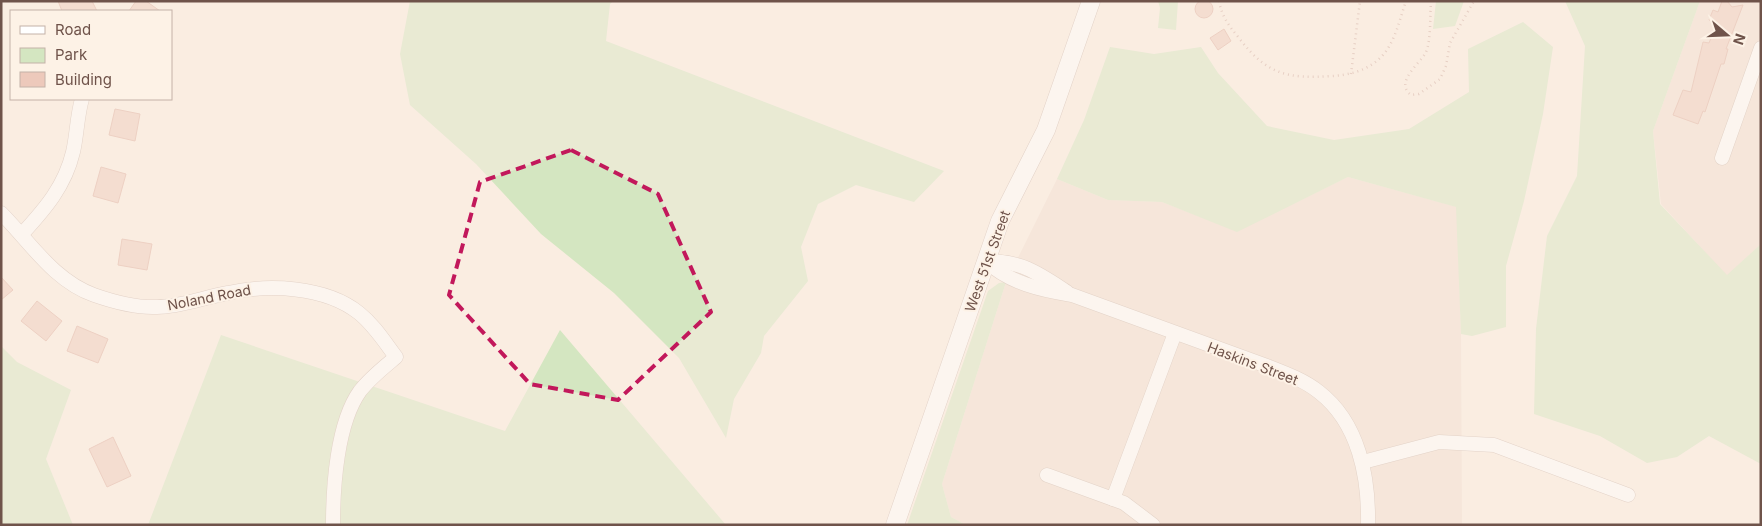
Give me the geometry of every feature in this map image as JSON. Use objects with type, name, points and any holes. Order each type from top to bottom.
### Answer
[{"type":"street","name":"West 51st Street","points":[[895,525],[1005,209],[1049,123],[1091,1]]},
{"type":"street","points":[[1722,158],[1761,48]]},
{"type":"street","points":[[22,234],[50,203],[64,179],[73,152],[82,100]]},
{"type":"street","name":"Noland Road","points":[[1,213],[61,276],[92,295],[124,304],[157,308],[271,286],[300,290],[332,299],[357,311],[378,331],[396,357],[360,392],[347,416],[336,475],[334,525]]},
{"type":"street","name":"Haskins Street","points":[[986,261],[1007,261],[1036,271],[1072,295],[1267,366],[1308,384],[1320,392],[1335,408],[1349,430],[1363,462],[1368,525]]},
{"type":"street","points":[[1113,499],[1176,334]]},
{"type":"street","points":[[1363,462],[1439,442],[1494,445],[1628,495]]},
{"type":"street","points":[[1047,475],[1113,499],[1136,511],[1153,525]]},
{"type":"path","points":[[1219,1],[1224,19],[1251,54],[1269,68],[1306,78],[1351,74],[1371,64],[1386,52],[1394,36],[1406,1]]},
{"type":"path","points":[[1351,74],[1360,1]]},
{"type":"path","points":[[1431,1],[1427,50],[1406,82],[1408,92],[1414,95],[1440,79],[1446,66],[1450,43],[1474,1]]},
{"type":"highlighted area","points":[[571,150],[658,194],[711,312],[618,400],[530,384],[449,295],[480,182]]},
{"type":"shaded area","points":[[1700,1],[1761,1],[1761,244],[1727,276],[1661,204],[1653,131]]},
{"type":"shaded area","points":[[1348,177],[1457,207],[1461,334],[1462,525],[966,525],[951,517],[942,484],[1006,282],[1057,179],[1108,200],[1162,202],[1237,231]]},
{"type":"green space","points":[[410,1],[613,1],[610,4],[606,41],[944,171],[914,202],[856,185],[818,204],[801,247],[808,281],[764,336],[761,353],[734,399],[726,438],[679,358],[614,293],[541,234],[476,164],[410,105],[400,54]]},
{"type":"green space","points":[[1158,1],[1178,1],[1176,30],[1158,28],[1160,8]]},
{"type":"green space","points":[[1436,1],[1464,1],[1455,26],[1433,29]]},
{"type":"green space","points":[[1565,1],[1700,1],[1653,131],[1660,204],[1727,275],[1761,244],[1761,464],[1709,436],[1677,457],[1647,463],[1600,436],[1534,414],[1536,329],[1547,236],[1577,176],[1585,46]]},
{"type":"green space","points":[[1523,22],[1553,47],[1543,114],[1524,201],[1506,266],[1506,327],[1472,336],[1461,334],[1456,207],[1348,177],[1237,232],[1162,202],[1108,200],[1057,179],[1084,120],[1110,47],[1154,54],[1201,47],[1218,73],[1267,126],[1334,140],[1409,129],[1469,92],[1468,49]]},
{"type":"green space","points":[[1006,282],[942,484],[951,517],[966,525],[907,525],[988,291],[999,283]]},
{"type":"green space","points":[[560,330],[726,525],[148,525],[221,335],[505,431]]},
{"type":"green space","points":[[1,346],[17,362],[71,390],[46,459],[73,525],[1,525]]},
{"type":"building","points":[[1204,0],[1210,3],[1213,9],[1210,15],[1204,18],[1198,15],[1195,9],[1198,3]]},
{"type":"building","points":[[58,1],[92,1],[96,10],[62,10]]},
{"type":"building","points":[[136,1],[146,1],[159,10],[130,10]]},
{"type":"building","points":[[1722,1],[1727,1],[1732,7],[1743,5],[1726,49],[1728,49],[1724,64],[1721,64],[1705,112],[1703,111],[1698,124],[1673,115],[1683,90],[1691,92],[1703,42],[1709,43],[1717,23],[1709,20],[1713,10],[1718,12]]},
{"type":"building","points":[[1224,29],[1231,41],[1218,50],[1210,38]]},
{"type":"building","points":[[115,109],[140,114],[135,141],[109,135]]},
{"type":"building","points":[[101,167],[126,174],[118,203],[93,196]]},
{"type":"building","points":[[122,239],[152,244],[147,270],[118,265]]},
{"type":"building","points":[[1,277],[13,290],[1,300]]},
{"type":"building","points":[[37,301],[62,321],[46,341],[21,321]]},
{"type":"building","points":[[77,326],[108,339],[98,363],[67,351]]},
{"type":"building","points":[[113,437],[131,476],[107,487],[89,449]]}]
